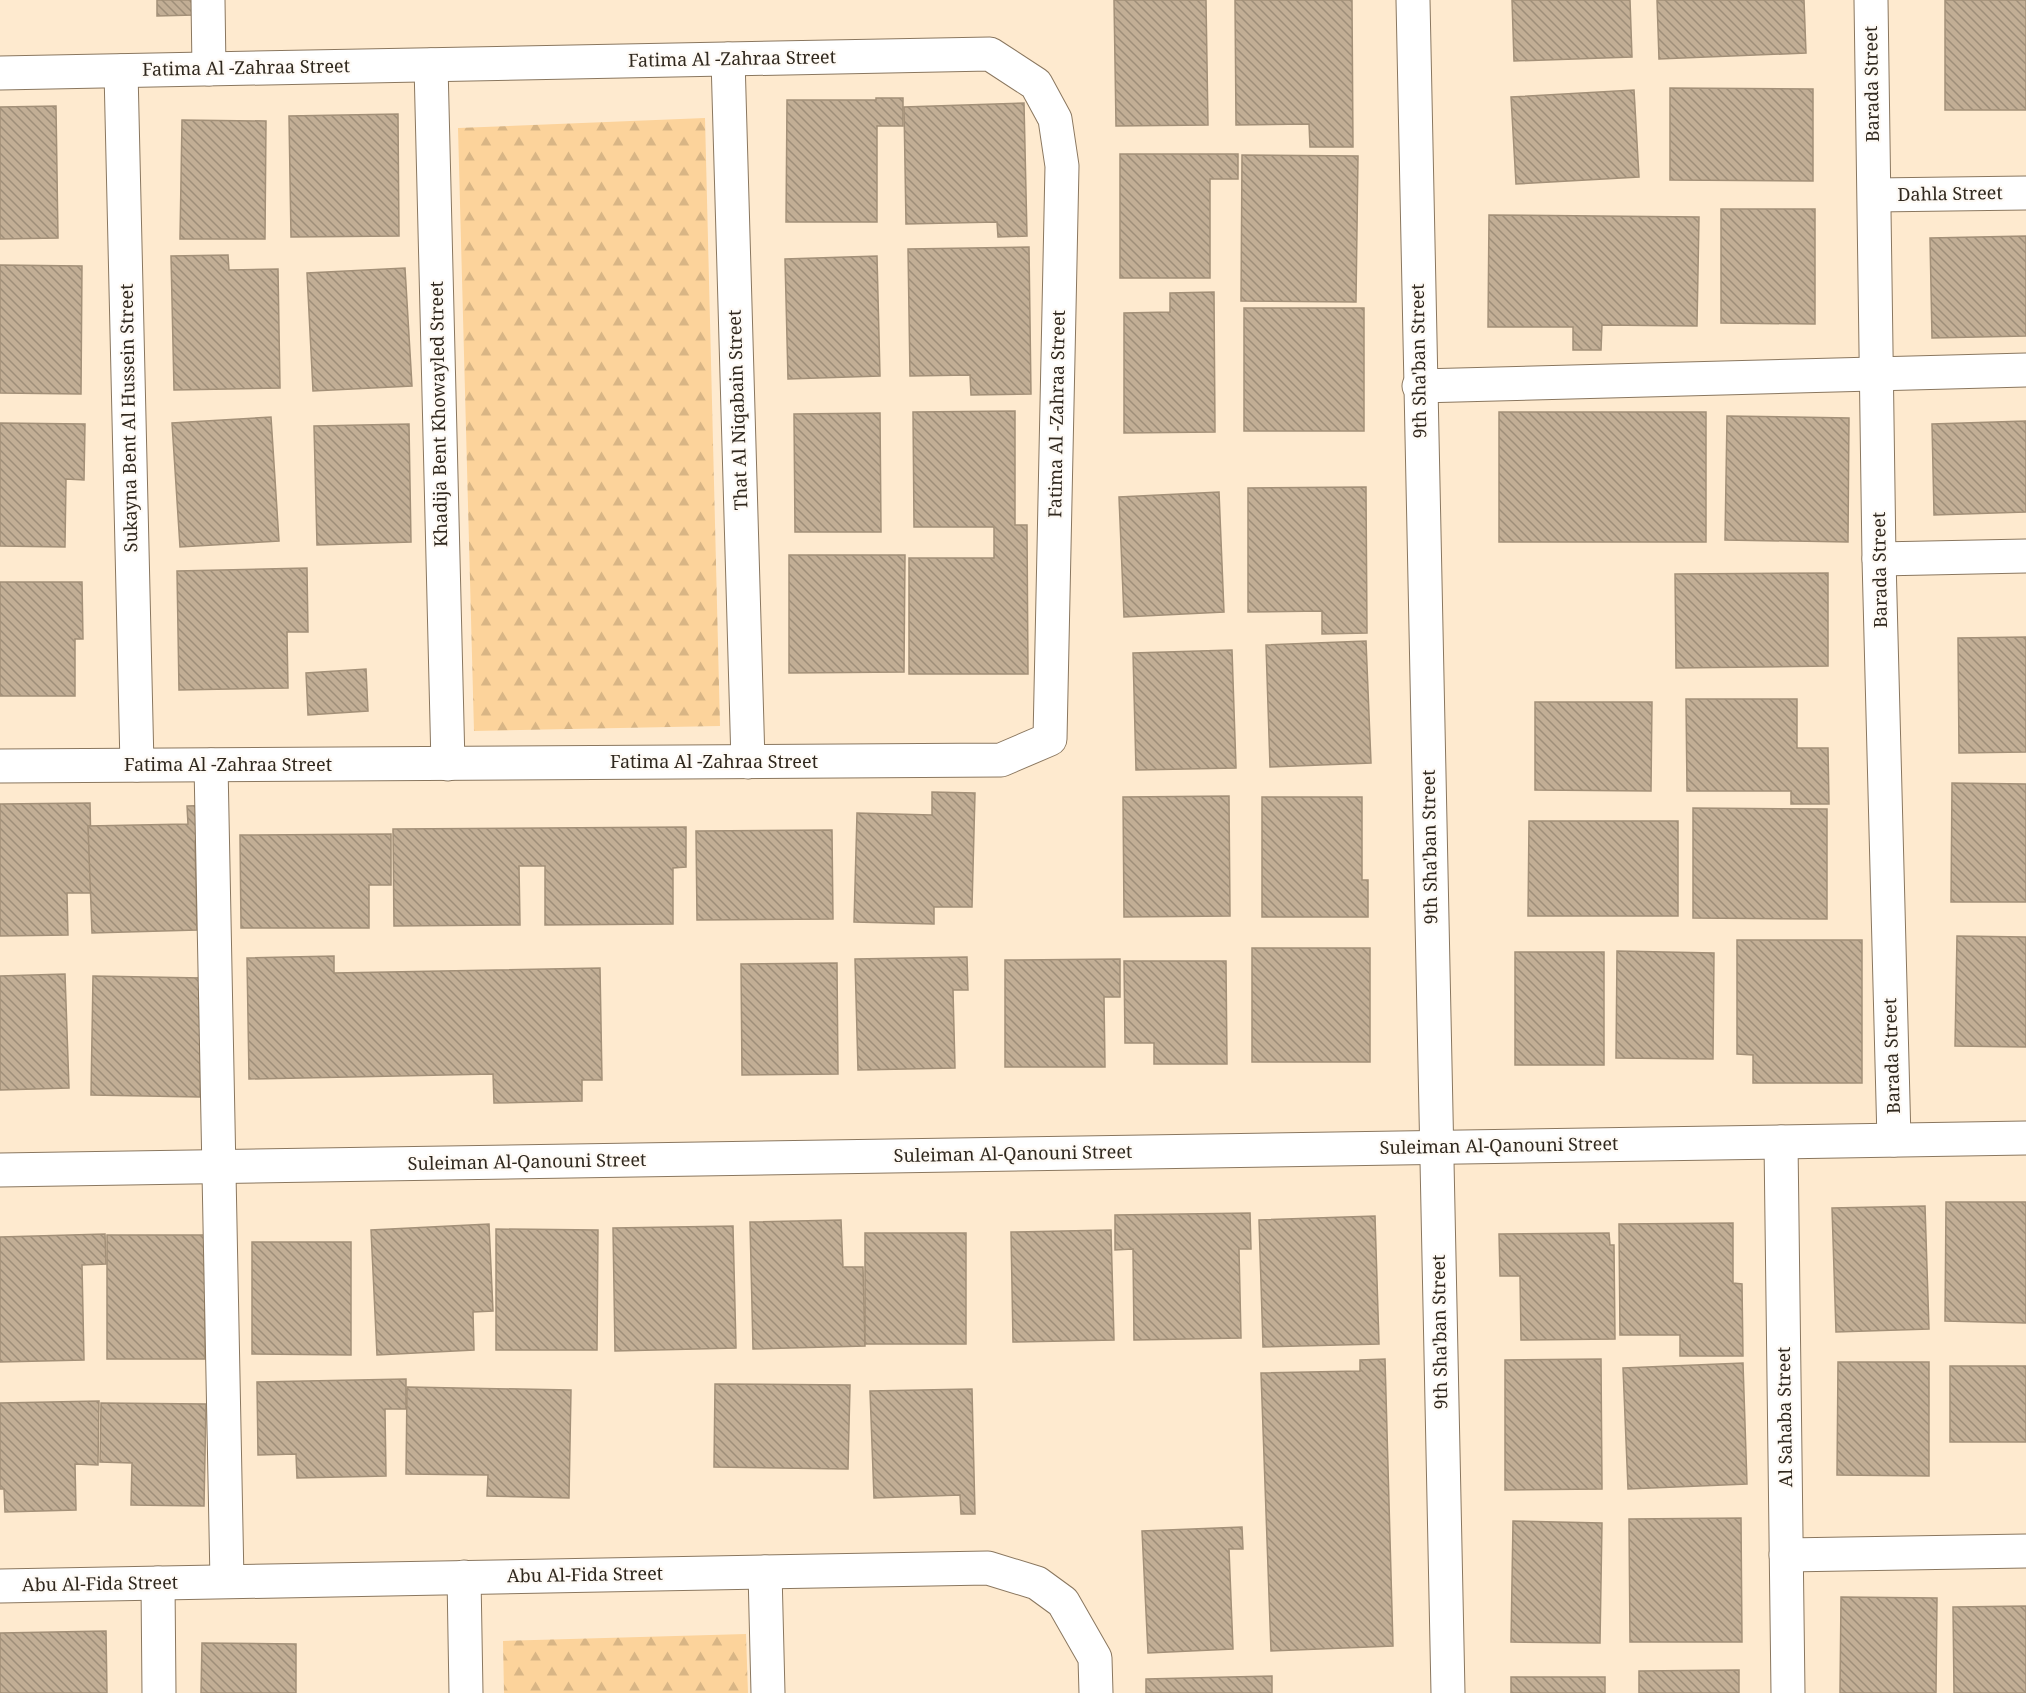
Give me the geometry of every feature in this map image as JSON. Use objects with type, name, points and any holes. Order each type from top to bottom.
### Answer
[{"type":"street","points":[[208,0],[209,69]]},
{"type":"street","name":"9th Sha'ban Street","points":[[1413,0],[1419,386],[1448,1693]]},
{"type":"street","name":"Barada Street","points":[[1870,0],[1875,195],[1879,559],[1894,1140]]},
{"type":"street","name":"Fatima Al -Zahraa Street","points":[[0,73],[990,54],[1036,84],[1055,119],[1062,166],[1050,740],[1001,760],[0,766]]},
{"type":"street","name":"That Al Niqabain Street","points":[[728,59],[748,762]]},
{"type":"street","name":"Khadija Bent Khowayled Street","points":[[431,65],[448,764]]},
{"type":"street","name":"Sukayna Bent Al Hussein Street","points":[[121,71],[136,765]]},
{"type":"street","name":"Dahla Street","points":[[1875,195],[2026,193]]},
{"type":"street","points":[[1419,386],[2026,370]]},
{"type":"street","points":[[1879,559],[2026,556]]},
{"type":"street","points":[[212,765],[227,1581]]},
{"type":"street","name":"Suleiman Al-Qanouni Street","points":[[0,1170],[2026,1138]]},
{"type":"street","name":"Al Sahaba Street","points":[[1781,1142],[1788,1693]]},
{"type":"street","points":[[1786,1555],[2026,1551]]},
{"type":"street","name":"Abu Al-Fida Street","points":[[0,1586],[988,1568],[1037,1583],[1063,1602],[1095,1658],[1095,1693]]},
{"type":"street","points":[[765,1572],[768,1693]]},
{"type":"street","points":[[464,1577],[466,1693]]},
{"type":"street","points":[[158,1583],[159,1693]]},
{"type":"green space","points":[[705,118],[720,726],[474,731],[458,128]]},
{"type":"green space","points":[[746,1634],[748,1693],[504,1693],[503,1641]]},
{"type":"building","points":[[157,0],[193,0],[194,15],[157,16]]},
{"type":"building","points":[[1114,0],[1206,0],[1208,125],[1116,126]]},
{"type":"building","points":[[1235,0],[1352,0],[1353,147],[1310,147],[1309,124],[1236,125]]},
{"type":"building","points":[[1512,0],[1630,0],[1632,57],[1514,61]]},
{"type":"building","points":[[1657,0],[1804,0],[1806,53],[1659,59]]},
{"type":"building","points":[[1945,0],[2026,0],[2026,110],[1945,110]]},
{"type":"building","points":[[1670,88],[1813,89],[1813,181],[1670,180]]},
{"type":"building","points":[[1634,90],[1639,177],[1516,184],[1511,97]]},
{"type":"building","points":[[876,98],[903,98],[903,126],[877,126],[877,222],[786,222],[787,100],[876,100]]},
{"type":"building","points":[[1024,103],[1027,236],[998,237],[997,222],[906,224],[904,107]]},
{"type":"building","points":[[56,106],[58,238],[0,239],[0,107]]},
{"type":"building","points":[[398,114],[399,236],[291,237],[289,116]]},
{"type":"building","points":[[182,120],[266,121],[265,239],[180,239]]},
{"type":"building","points":[[1120,154],[1238,154],[1238,179],[1210,179],[1210,278],[1120,278]]},
{"type":"building","points":[[1242,155],[1358,156],[1356,302],[1241,301]]},
{"type":"building","points":[[1721,209],[1815,209],[1815,324],[1721,323]]},
{"type":"building","points":[[1489,215],[1699,217],[1697,326],[1602,325],[1601,350],[1573,350],[1573,327],[1488,327]]},
{"type":"building","points":[[2026,236],[2026,336],[1932,338],[1930,238]]},
{"type":"building","points":[[1029,247],[1031,394],[971,395],[970,375],[910,376],[908,249]]},
{"type":"building","points":[[228,255],[229,270],[278,269],[280,388],[174,390],[171,256]]},
{"type":"building","points":[[877,256],[880,376],[788,379],[785,259]]},
{"type":"building","points":[[0,265],[82,266],[81,394],[0,393]]},
{"type":"building","points":[[405,268],[412,386],[313,391],[307,273]]},
{"type":"building","points":[[1214,292],[1215,432],[1124,433],[1124,313],[1170,312],[1170,293]]},
{"type":"building","points":[[1244,308],[1364,308],[1364,431],[1244,431]]},
{"type":"building","points":[[1015,411],[1015,525],[1027,525],[1028,674],[909,674],[909,558],[994,558],[994,527],[914,527],[913,412]]},
{"type":"building","points":[[1499,412],[1706,412],[1706,542],[1499,542]]},
{"type":"building","points":[[880,413],[881,532],[795,532],[794,414]]},
{"type":"building","points":[[1727,416],[1849,418],[1848,542],[1725,540]]},
{"type":"building","points":[[271,417],[279,541],[180,547],[172,423]]},
{"type":"building","points":[[2026,421],[2026,512],[1934,515],[1932,424]]},
{"type":"building","points":[[0,423],[85,424],[84,480],[66,479],[65,547],[0,546]]},
{"type":"building","points":[[409,424],[411,542],[317,545],[314,426]]},
{"type":"building","points":[[1366,487],[1367,633],[1322,634],[1322,611],[1248,612],[1248,488]]},
{"type":"building","points":[[1219,492],[1224,612],[1124,617],[1119,497]]},
{"type":"building","points":[[789,555],[905,555],[904,672],[789,673]]},
{"type":"building","points":[[307,568],[308,632],[287,632],[288,688],[179,690],[177,571]]},
{"type":"building","points":[[1828,573],[1828,666],[1676,668],[1675,574]]},
{"type":"building","points":[[0,582],[82,582],[83,639],[75,639],[75,696],[0,696]]},
{"type":"building","points":[[2026,637],[2026,752],[1959,753],[1958,638]]},
{"type":"building","points":[[1366,641],[1371,763],[1270,767],[1266,645]]},
{"type":"building","points":[[1232,650],[1236,768],[1136,770],[1133,653]]},
{"type":"building","points":[[366,669],[368,711],[308,715],[306,673]]},
{"type":"building","points":[[1686,699],[1797,699],[1797,748],[1828,748],[1829,804],[1791,804],[1791,791],[1687,791]]},
{"type":"building","points":[[1535,702],[1652,702],[1651,791],[1535,790]]},
{"type":"building","points":[[1952,783],[2026,784],[2026,902],[1951,902]]},
{"type":"building","points":[[932,792],[975,793],[972,907],[934,907],[934,924],[854,922],[857,813],[932,815]]},
{"type":"building","points":[[1229,796],[1230,916],[1124,917],[1123,797]]},
{"type":"building","points":[[1262,797],[1362,797],[1362,880],[1368,880],[1368,917],[1262,917]]},
{"type":"building","points":[[90,803],[92,893],[67,893],[68,935],[0,936],[0,804]]},
{"type":"building","points":[[219,805],[220,840],[195,841],[197,930],[92,933],[88,826],[188,824],[187,806]]},
{"type":"building","points":[[1693,808],[1827,809],[1827,919],[1693,918]]},
{"type":"building","points":[[1529,821],[1678,821],[1678,916],[1528,916]]},
{"type":"building","points":[[686,827],[686,867],[673,868],[673,924],[545,925],[545,866],[519,866],[520,925],[394,926],[393,829]]},
{"type":"building","points":[[832,830],[833,919],[697,920],[696,831]]},
{"type":"building","points":[[391,834],[391,885],[369,885],[369,928],[241,928],[240,835]]},
{"type":"building","points":[[1957,936],[2026,937],[2026,1047],[1955,1046]]},
{"type":"building","points":[[1737,940],[1862,940],[1862,1083],[1753,1083],[1753,1055],[1737,1054]]},
{"type":"building","points":[[1252,948],[1370,948],[1370,1062],[1252,1062]]},
{"type":"building","points":[[1617,951],[1714,953],[1713,1059],[1616,1058]]},
{"type":"building","points":[[1515,952],[1604,952],[1604,1065],[1515,1065]]},
{"type":"building","points":[[334,956],[334,973],[600,968],[602,1080],[582,1080],[582,1101],[494,1103],[493,1074],[249,1079],[247,958]]},
{"type":"building","points":[[967,957],[968,990],[953,990],[955,1068],[858,1070],[855,959]]},
{"type":"building","points":[[1120,959],[1120,997],[1104,997],[1105,1067],[1005,1067],[1005,960]]},
{"type":"building","points":[[1124,961],[1226,961],[1227,1064],[1154,1064],[1154,1043],[1125,1043]]},
{"type":"building","points":[[837,963],[838,1074],[742,1075],[741,964]]},
{"type":"building","points":[[65,974],[69,1088],[0,1090],[0,976]]},
{"type":"building","points":[[93,976],[202,978],[200,1097],[91,1095]]},
{"type":"building","points":[[1946,1202],[2026,1202],[2026,1323],[1945,1321]]},
{"type":"building","points":[[1925,1206],[1929,1329],[1836,1332],[1832,1208]]},
{"type":"building","points":[[1250,1213],[1251,1249],[1239,1249],[1241,1338],[1134,1340],[1133,1249],[1115,1250],[1115,1215]]},
{"type":"building","points":[[1375,1216],[1379,1344],[1263,1347],[1259,1220]]},
{"type":"building","points":[[841,1220],[843,1267],[863,1267],[865,1346],[753,1349],[750,1222]]},
{"type":"building","points":[[1733,1223],[1733,1283],[1742,1284],[1743,1356],[1680,1356],[1680,1335],[1620,1335],[1619,1224]]},
{"type":"building","points":[[489,1224],[493,1311],[473,1312],[474,1350],[377,1355],[371,1230]]},
{"type":"building","points":[[733,1226],[736,1348],[615,1351],[613,1228]]},
{"type":"building","points":[[496,1229],[598,1230],[597,1350],[496,1350]]},
{"type":"building","points":[[1111,1230],[1114,1340],[1013,1342],[1011,1232]]},
{"type":"building","points":[[865,1233],[966,1233],[966,1344],[865,1344]]},
{"type":"building","points":[[1609,1233],[1610,1245],[1614,1245],[1615,1339],[1521,1340],[1520,1276],[1500,1276],[1499,1234]]},
{"type":"building","points":[[105,1234],[106,1264],[82,1265],[84,1360],[0,1362],[0,1237]]},
{"type":"building","points":[[107,1235],[205,1235],[205,1359],[107,1359]]},
{"type":"building","points":[[252,1242],[351,1242],[351,1355],[252,1354]]},
{"type":"building","points":[[1385,1359],[1393,1646],[1271,1651],[1261,1373],[1360,1371],[1360,1360]]},
{"type":"building","points":[[1601,1359],[1602,1489],[1505,1490],[1505,1360]]},
{"type":"building","points":[[1838,1362],[1929,1362],[1929,1476],[1837,1475]]},
{"type":"building","points":[[1743,1363],[1747,1484],[1628,1489],[1623,1368]]},
{"type":"building","points":[[1950,1366],[2026,1366],[2026,1442],[1950,1442]]},
{"type":"building","points":[[406,1379],[406,1409],[385,1409],[386,1476],[297,1478],[296,1454],[258,1455],[257,1382]]},
{"type":"building","points":[[715,1384],[850,1385],[848,1469],[714,1467]]},
{"type":"building","points":[[407,1387],[571,1390],[569,1498],[487,1496],[488,1475],[406,1474]]},
{"type":"building","points":[[972,1389],[975,1514],[961,1514],[960,1495],[874,1498],[870,1391]]},
{"type":"building","points":[[99,1401],[98,1465],[75,1464],[76,1510],[5,1512],[4,1489],[0,1489],[0,1403]]},
{"type":"building","points":[[101,1403],[206,1404],[204,1506],[131,1505],[132,1463],[100,1462]]},
{"type":"building","points":[[1741,1518],[1742,1642],[1630,1642],[1629,1519]]},
{"type":"building","points":[[1513,1521],[1602,1523],[1600,1643],[1511,1642]]},
{"type":"building","points":[[1242,1527],[1243,1549],[1229,1549],[1233,1649],[1148,1653],[1142,1531]]},
{"type":"building","points":[[1841,1597],[1937,1598],[1936,1693],[1840,1693]]},
{"type":"building","points":[[2026,1606],[2026,1693],[1954,1693],[1953,1607]]},
{"type":"building","points":[[106,1631],[107,1693],[0,1693],[0,1633]]},
{"type":"building","points":[[202,1643],[296,1644],[296,1693],[201,1693]]},
{"type":"building","points":[[1739,1670],[1739,1693],[1639,1693],[1639,1671]]},
{"type":"building","points":[[1272,1676],[1272,1693],[1146,1693],[1146,1679]]},
{"type":"building","points":[[1511,1677],[1605,1677],[1605,1693],[1511,1693]]}]
